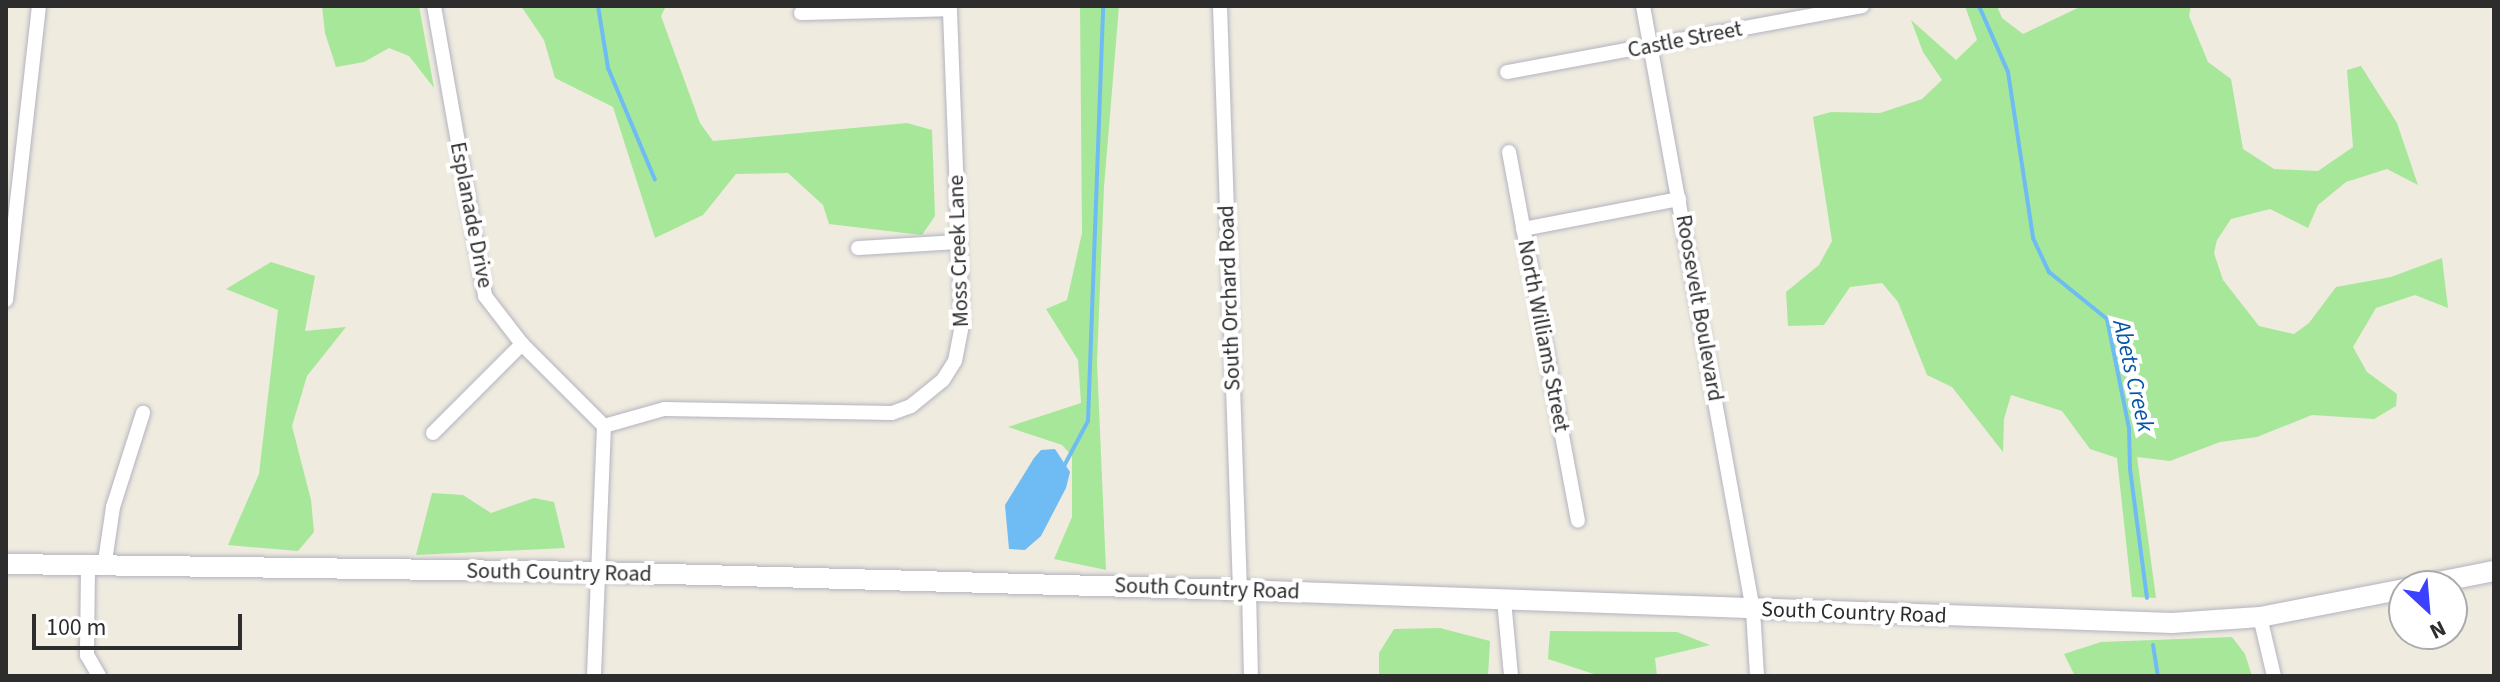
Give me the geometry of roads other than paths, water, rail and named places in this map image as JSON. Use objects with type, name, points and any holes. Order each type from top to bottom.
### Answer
[{"type":"main road","name":"South Country Road","points":[[6,564],[96,568],[596,572],[1245,590],[2172,623],[2260,617],[2388,592]]},
{"type":"main road","points":[[2468,576],[2494,571]]},
{"type":"street","points":[[6,300],[39,6]]},
{"type":"street","name":"Esplanade Drive","points":[[434,6],[485,296],[522,344],[604,426]]},
{"type":"street","name":"South Orchard Road","points":[[1220,6],[1251,676]]},
{"type":"street","name":"Roosevelt Boulevard","points":[[1643,6],[1753,610],[1757,676]]},
{"type":"street","name":"Castle Street","points":[[1507,72],[1862,6]]},
{"type":"street","points":[[801,13],[950,8]]},
{"type":"street","name":"Moss Creek Lane","points":[[604,426],[664,409],[868,415],[911,406],[943,380],[961,341],[950,8]]},
{"type":"street","name":"North Williams Street","points":[[1509,152],[1578,521]]},
{"type":"street","points":[[1523,229],[1679,199]]},
{"type":"street","points":[[858,248],[959,242]]},
{"type":"street","points":[[433,433],[522,344]]},
{"type":"street","points":[[99,676],[87,655],[96,568],[143,413]]},
{"type":"street","points":[[594,676],[604,426]]},
{"type":"street","points":[[1504,600],[1511,676]]},
{"type":"street","points":[[2260,617],[2274,676]]},
{"type":"water","points":[[1055,449],[1070,472],[1066,488],[1041,536],[1025,550],[1009,549],[1005,505],[1041,450]]},
{"type":"waterway","points":[[598,6],[608,68],[655,180]]},
{"type":"waterway","points":[[1064,466],[1088,421],[1103,6]]},
{"type":"waterway","name":"Abets Creek","points":[[1979,6],[2008,72],[2033,238],[2049,272],[2107,319],[2129,428],[2130,469],[2147,598]]},
{"type":"waterway","name":"Abets Creek","points":[[2153,645],[2158,676]]}]
